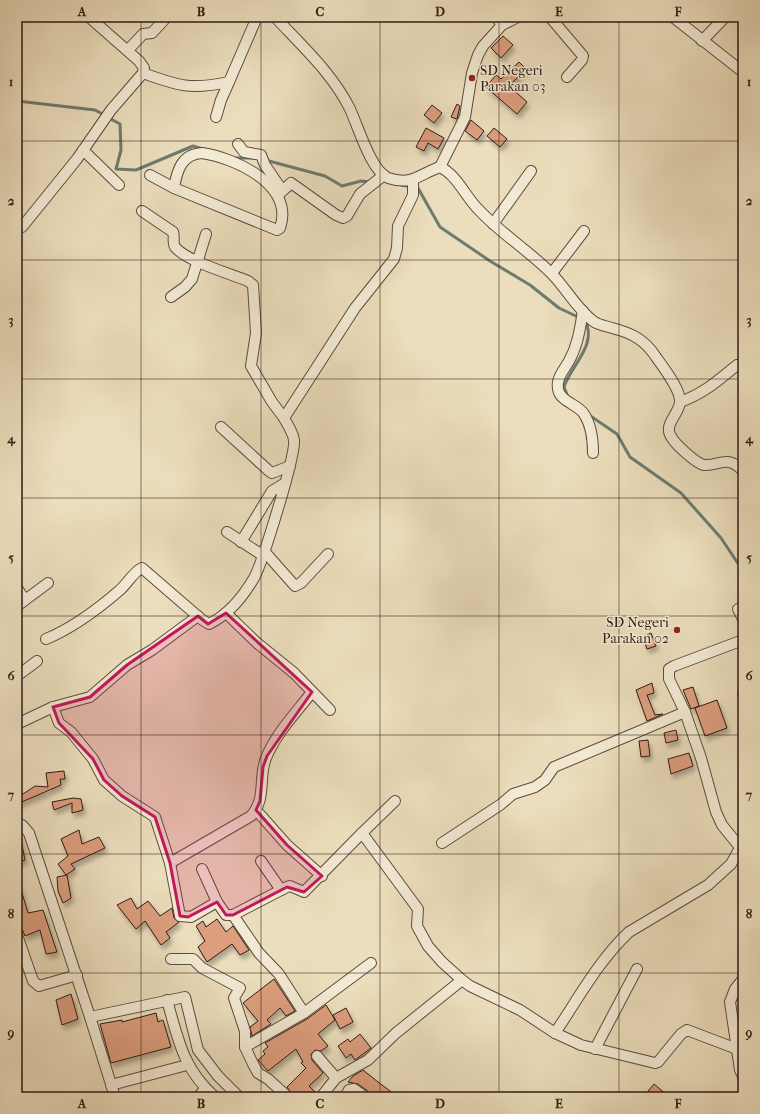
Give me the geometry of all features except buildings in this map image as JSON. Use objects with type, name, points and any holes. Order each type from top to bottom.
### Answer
[{"type":"street","points":[[17,223],[22,227],[83,150],[111,110],[143,73],[144,68],[128,50],[89,17]]},
{"type":"street","points":[[216,117],[221,100],[257,17]]},
{"type":"street","points":[[275,17],[305,48],[344,98],[375,166],[382,177],[402,181],[413,187]]},
{"type":"street","points":[[284,418],[355,308],[394,259],[397,248],[398,226],[413,187],[440,167],[465,117],[472,73],[478,55],[483,46],[499,21],[518,17]]},
{"type":"street","points":[[550,17],[583,56],[582,60],[566,77]]},
{"type":"street","points":[[673,17],[743,72]]},
{"type":"street","points":[[702,41],[725,17]]},
{"type":"street","points":[[128,50],[143,34],[152,33],[164,20]]},
{"type":"street","points":[[143,73],[177,86],[206,87],[229,82]]},
{"type":"street","points":[[150,175],[174,188],[277,230],[281,226],[282,216],[280,192],[261,155],[244,152],[238,144]]},
{"type":"street","points":[[83,150],[119,185]]},
{"type":"street","points":[[174,188],[177,174],[183,160],[190,154],[202,153],[218,157],[247,168],[280,192]]},
{"type":"street","points":[[440,167],[450,174],[468,198],[493,224],[552,273],[582,316],[594,322],[627,332],[640,338],[646,344],[677,390],[680,402],[669,429],[671,438],[698,463],[707,465],[727,462],[738,466],[743,471]]},
{"type":"street","points":[[493,224],[531,171]]},
{"type":"street","points":[[280,192],[290,183],[294,184],[336,215],[343,218],[347,216],[360,194],[382,177]]},
{"type":"street","points":[[46,639],[62,632],[99,606],[120,590],[142,568],[198,616],[210,624],[226,613],[255,576],[290,466],[294,440],[284,418],[272,402],[252,366],[256,333],[253,285],[248,281],[197,261],[176,247],[173,232],[142,211]]},
{"type":"street","points":[[552,273],[584,231]]},
{"type":"street","points":[[171,297],[185,287],[192,279],[206,234]]},
{"type":"street","points":[[582,316],[577,344],[561,375],[558,388],[559,394],[584,414],[592,435],[593,453]]},
{"type":"street","points":[[680,402],[696,397],[737,365]]},
{"type":"street","points":[[221,427],[272,473],[290,466]]},
{"type":"street","points":[[241,542],[272,492],[285,483]]},
{"type":"street","points":[[227,532],[241,542],[263,553],[295,586],[301,583],[328,554]]},
{"type":"street","points":[[17,588],[21,603],[48,583]]},
{"type":"street","points":[[738,609],[743,619]]},
{"type":"street","points":[[226,613],[261,647],[294,673],[330,710]]},
{"type":"street","points":[[17,724],[53,707],[90,698],[127,665],[152,650],[198,616]]},
{"type":"street","points":[[556,1033],[590,980],[621,939],[629,932],[708,885],[731,864],[742,850],[722,825],[716,812],[701,758],[685,712],[669,679],[669,669],[678,664],[743,640]]},
{"type":"street","points":[[17,676],[37,661]]},
{"type":"street","points":[[170,863],[251,816],[256,810],[260,802],[263,767],[266,756],[282,731],[312,692]]},
{"type":"street","points":[[53,707],[59,723],[71,732],[93,759],[104,780],[122,796],[155,817],[170,863],[180,916],[191,917],[217,902]]},
{"type":"street","points":[[442,843],[516,793],[535,787],[545,780],[554,767],[685,712]]},
{"type":"street","points":[[202,869],[217,902],[226,915],[233,915],[290,886],[304,892],[322,876],[395,800]]},
{"type":"street","points":[[256,810],[286,846],[322,876]]},
{"type":"street","points":[[17,825],[22,825],[29,833],[77,975],[115,1097]]},
{"type":"street","points":[[362,833],[418,909],[417,926],[428,946],[442,962],[470,986],[520,1010],[556,1033],[595,1049],[655,1063],[661,1060],[681,1034],[687,1030],[737,1049]]},
{"type":"street","points":[[261,861],[281,890]]},
{"type":"street","points":[[233,915],[259,953],[279,974],[304,1013]]},
{"type":"street","points":[[17,935],[33,981],[36,985],[39,986],[77,975]]},
{"type":"street","points":[[171,959],[192,959],[202,968],[240,988],[234,998],[246,1031],[245,1047],[258,1073],[288,1097]]},
{"type":"street","points":[[245,1047],[304,1013],[371,963]]},
{"type":"street","points":[[595,1049],[637,969]]},
{"type":"street","points":[[743,979],[735,989],[730,1002],[740,1070],[743,1076]]},
{"type":"street","points":[[321,1097],[336,1078],[368,1060],[396,1033],[462,980]]},
{"type":"street","points":[[90,1017],[185,997],[198,1050],[218,1076],[239,1097]]},
{"type":"street","points":[[167,1000],[186,1060],[205,1089],[215,1097]]},
{"type":"street","points":[[111,1086],[186,1060],[198,1050]]},
{"type":"street","points":[[317,1056],[336,1078]]},
{"type":"street","points":[[198,1097],[205,1089]]},
{"type":"street","points":[[345,1097],[349,1090],[354,1090],[365,1097]]},
{"type":"highlighted area","points":[[226,613],[312,692],[267,756],[263,767],[260,801],[256,810],[287,845],[322,876],[304,892],[287,887],[233,915],[226,915],[217,902],[188,917],[180,916],[170,863],[155,817],[122,796],[104,780],[93,759],[59,723],[53,707],[90,697],[127,665],[198,616],[208,624]]},
{"type":"waterway","points":[[17,101],[95,110],[104,115]]},
{"type":"waterway","points":[[109,118],[120,124],[121,150],[116,169],[136,170],[193,146],[203,149]]},
{"type":"waterway","points":[[234,158],[254,158]]},
{"type":"waterway","points":[[265,160],[325,176],[342,186],[361,181],[370,182]]},
{"type":"waterway","points":[[401,185],[418,188],[440,227],[490,261],[530,285],[559,308],[580,318]]},
{"type":"waterway","points":[[568,397],[564,387],[567,379],[582,355],[588,338],[588,329],[585,320]]},
{"type":"waterway","points":[[589,415],[617,434],[630,457],[681,493],[721,538],[743,571]]},
{"type":"place","name":"SD Negeri Parakan 03","points":[[472,78]]},
{"type":"place","name":"SD Negeri Parakan 02","points":[[677,630]]}]
